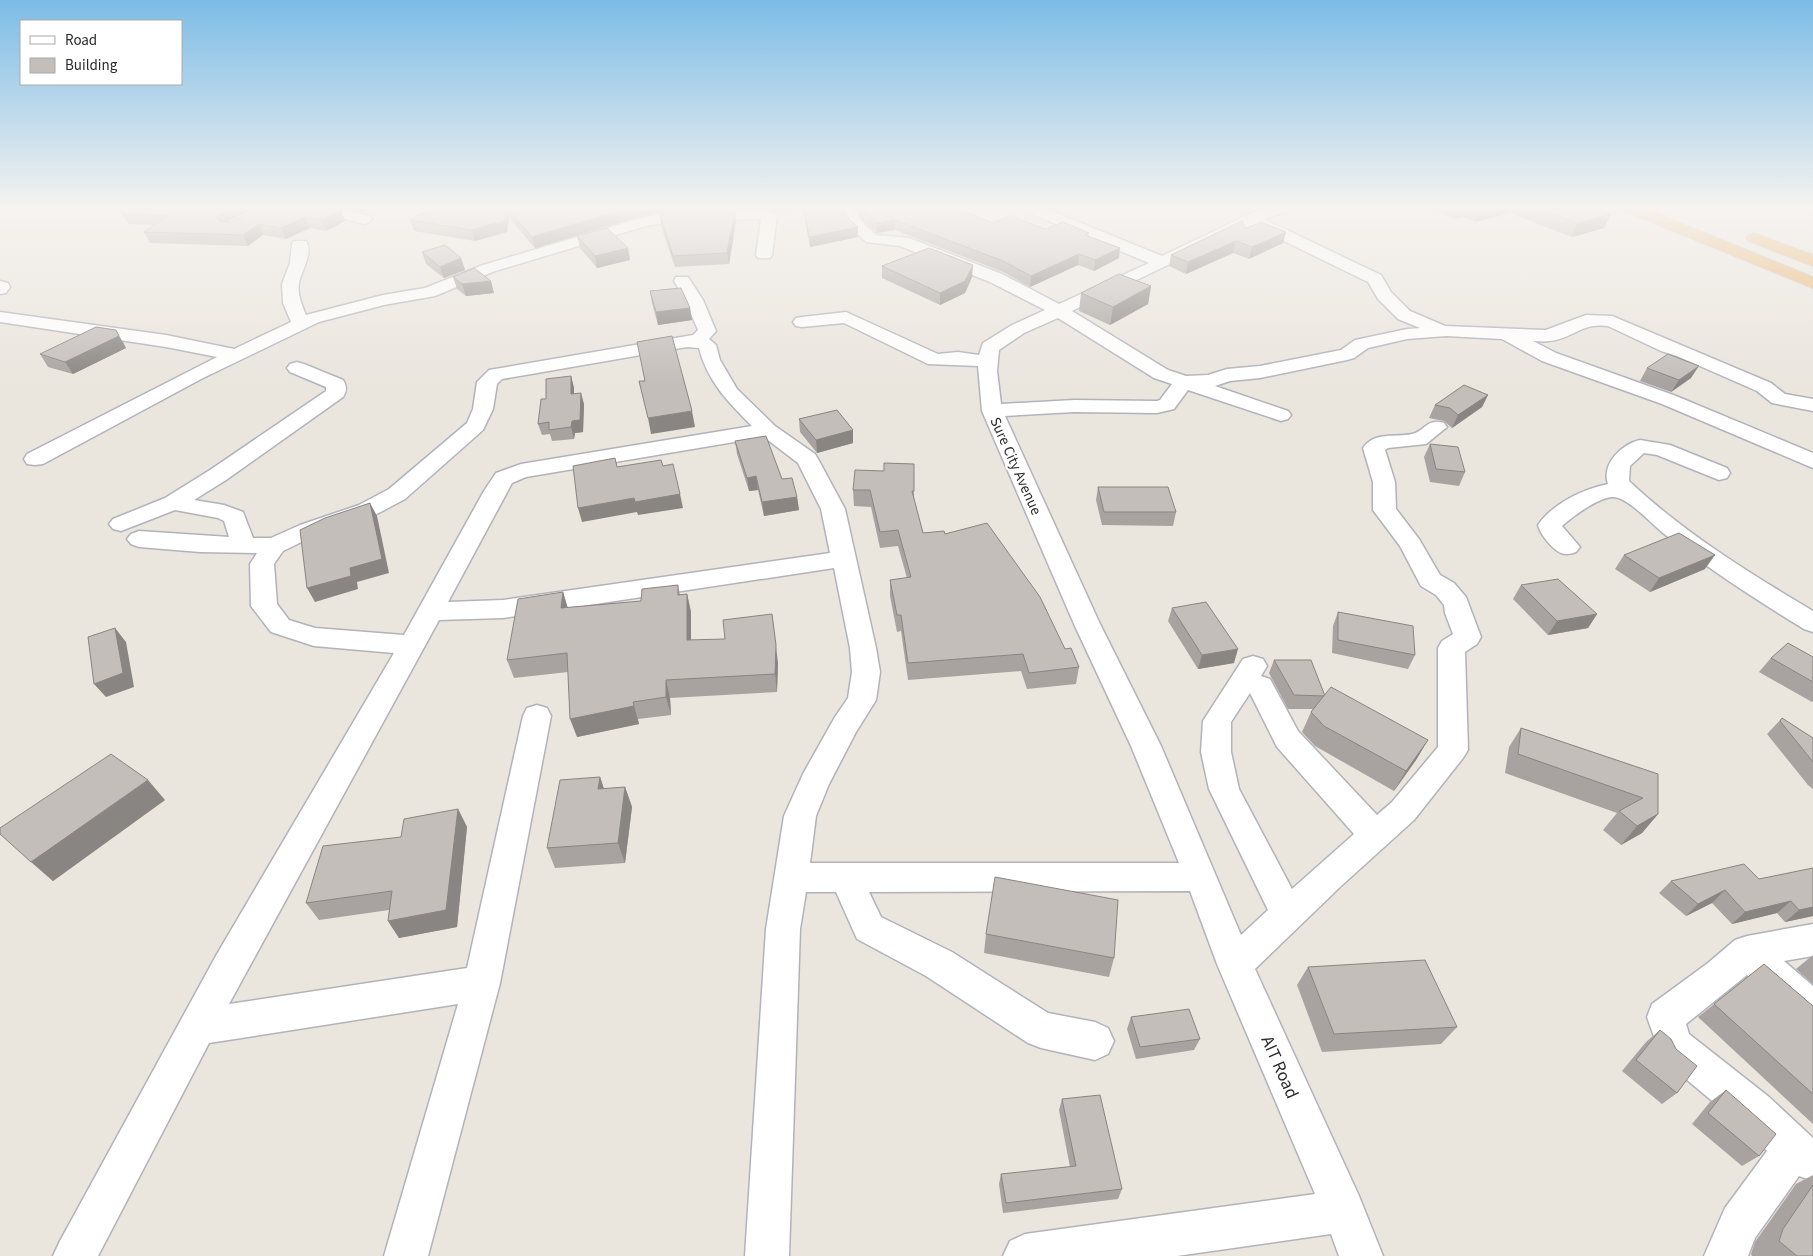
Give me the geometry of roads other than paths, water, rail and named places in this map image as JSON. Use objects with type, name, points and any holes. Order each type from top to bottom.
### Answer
[{"type":"highway","points":[[1775,267],[1813,282]]},
{"type":"street","points":[[297,267],[290,284],[292,303],[301,324]]},
{"type":"street","points":[[35,459],[313,318],[383,300],[429,292],[494,267]]},
{"type":"street","points":[[968,267],[996,278],[1058,310],[1161,374],[1281,415]]},
{"type":"street","points":[[802,322],[846,317],[935,360],[958,358],[986,361],[990,347],[1018,329],[1153,267]]},
{"type":"street","points":[[1350,267],[1375,279],[1384,295],[1404,315],[1446,331]]},
{"type":"street","points":[[682,281],[694,300],[707,330],[698,341]]},
{"type":"street","points":[[0,317],[166,341],[237,355]]},
{"type":"street","points":[[1184,382],[1211,381],[1227,375],[1260,372],[1347,354],[1362,344],[1407,334],[1446,331],[1549,336],[1586,320],[1598,319],[1612,321],[1668,348],[1684,352],[1764,387],[1779,399],[1813,405]]},
{"type":"street","points":[[1506,334],[1549,357],[1669,400],[1813,460]]},
{"type":"street","points":[[139,539],[275,546],[308,530],[368,510],[397,494],[476,426],[483,409],[487,382],[496,374],[687,341],[698,341],[707,345],[711,360],[729,392],[768,430],[807,459],[834,509],[863,648],[866,672],[862,700],[845,725],[814,783],[800,816],[783,929],[767,1256]]},
{"type":"street","name":"Sure City Avenue","points":[[986,361],[992,411],[1087,624],[1146,746],[1201,877]]},
{"type":"street","points":[[121,524],[173,503],[218,475],[336,393],[336,384],[296,368]]},
{"type":"street","points":[[992,411],[1074,406],[1157,407],[1168,405],[1184,382]]},
{"type":"street","points":[[1235,964],[1403,811],[1453,750],[1451,648],[1468,637],[1458,613],[1457,603],[1445,589],[1430,580],[1411,544],[1385,510],[1384,482],[1374,448],[1383,442],[1419,440],[1437,427]]},
{"type":"street","points":[[75,1256],[197,1027],[504,478],[521,471],[768,430]]},
{"type":"street","points":[[1720,473],[1662,450],[1640,446],[1620,464],[1618,482],[1628,493],[1674,530],[1758,590],[1813,623]]},
{"type":"street","points":[[1568,546],[1551,530],[1550,525],[1556,519],[1592,496],[1612,490],[1628,493]]},
{"type":"street","points":[[173,503],[224,512],[235,518],[243,545]]},
{"type":"street","points":[[275,546],[262,564],[262,582],[264,606],[280,626],[314,637],[412,645]]},
{"type":"street","points":[[430,611],[503,609],[844,559]]},
{"type":"street","points":[[1288,915],[1224,789],[1216,752],[1218,721],[1256,676],[1287,739],[1375,835]]},
{"type":"street","points":[[406,1256],[482,983],[536,716]]},
{"type":"street","points":[[792,878],[1201,877]]},
{"type":"street","name":"AIT Road","points":[[1201,877],[1235,964],[1344,1211],[1361,1256]]},
{"type":"street","points":[[846,878],[869,928],[939,964],[1041,1030],[1095,1041]]},
{"type":"street","points":[[1726,1256],[1740,1223],[1804,1155],[1755,1111],[1676,1046],[1665,1017],[1721,975],[1747,952],[1813,940]]},
{"type":"street","points":[[1747,952],[1813,1009]]},
{"type":"street","points":[[197,1027],[482,983]]},
{"type":"street","points":[[1025,1256],[1344,1211]]}]
